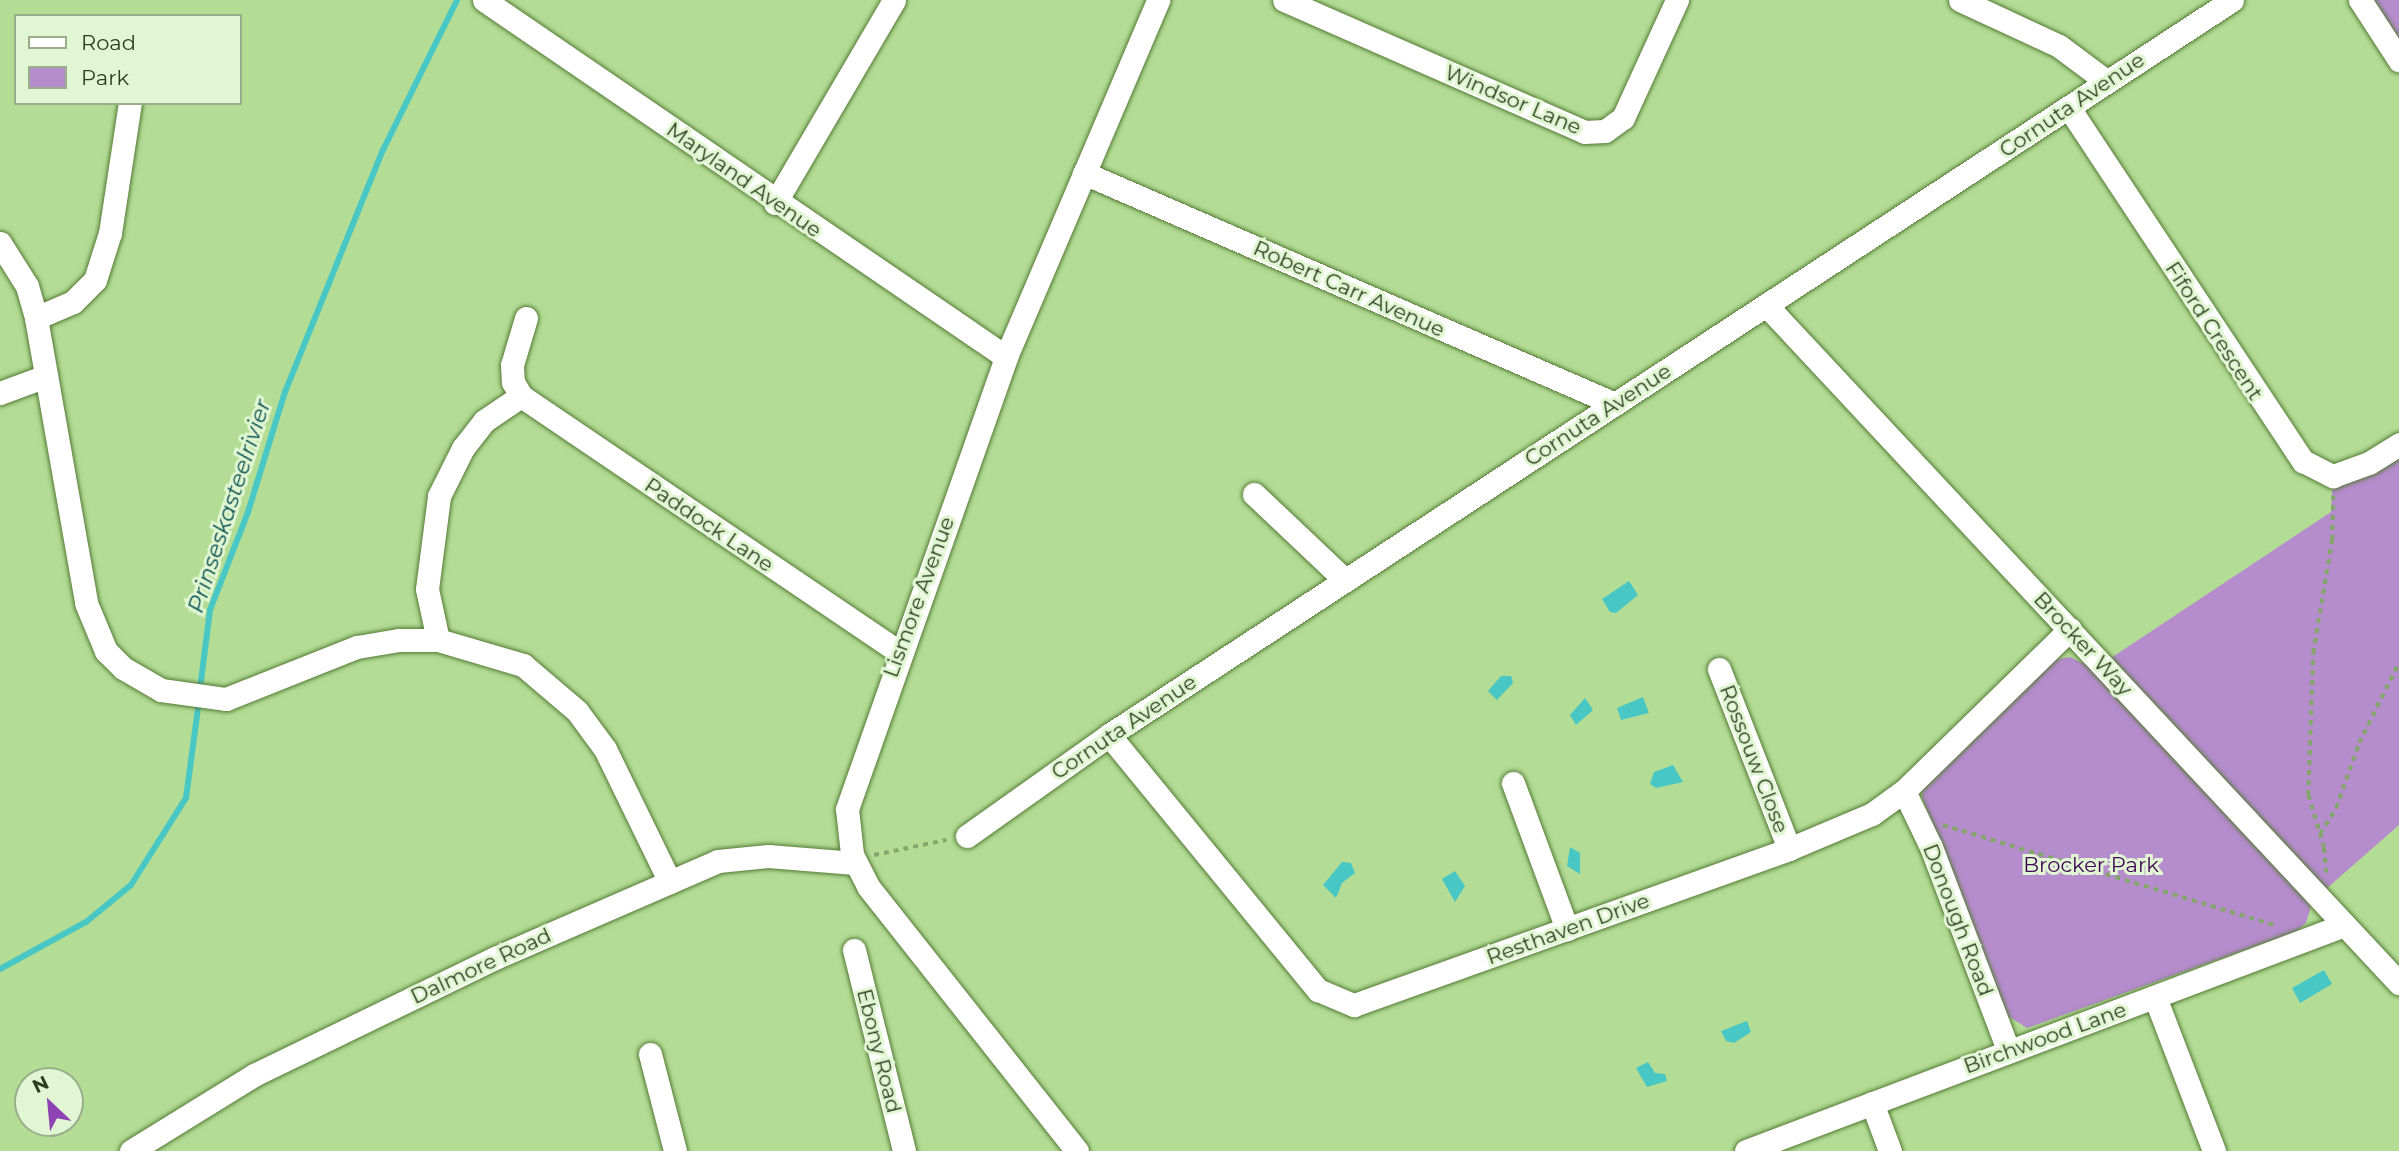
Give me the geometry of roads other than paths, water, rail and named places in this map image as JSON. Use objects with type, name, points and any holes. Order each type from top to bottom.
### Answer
[{"type":"street","name":"Maryland Avenue","points":[[484,0],[775,203],[1006,358]]},
{"type":"street","points":[[775,203],[894,0]]},
{"type":"street","name":"Lismore Avenue","points":[[1077,1151],[885,910],[853,858],[847,808],[899,652],[1006,358],[1158,0]]},
{"type":"street","name":"Windsor Lane","points":[[1284,0],[1584,132],[1605,131],[1623,118],[1677,0]]},
{"type":"street","points":[[1960,0],[2059,46],[2106,82]]},
{"type":"street","name":"Cornuta Avenue","points":[[967,836],[1109,735],[2232,0]]},
{"type":"street","points":[[2360,0],[2399,60]]},
{"type":"street","points":[[36,318],[73,303],[95,280],[110,233],[130,105]]},
{"type":"street","name":"Fiford Crescent","points":[[2069,108],[2277,426],[2310,467],[2333,476],[2350,473],[2399,444]]},
{"type":"street","name":"Robert Carr Avenue","points":[[1084,173],[1615,404]]},
{"type":"street","points":[[0,243],[27,286],[36,318],[68,516],[86,603],[106,651],[141,680],[185,696],[226,699],[357,647],[438,640],[523,665],[577,711],[606,749],[670,881]]},
{"type":"street","name":"Brocker Way","points":[[1766,305],[2399,984]]},
{"type":"street","points":[[438,640],[427,589],[439,496],[463,448],[484,421],[521,396],[513,382],[512,365],[526,318]]},
{"type":"street","points":[[0,393],[46,376]]},
{"type":"street","name":"Paddock Lane","points":[[521,396],[899,652]]},
{"type":"street","points":[[1254,494],[1345,580]]},
{"type":"street","name":"Resthaven Drive","points":[[1109,735],[1318,989],[1334,999],[1354,1004],[1374,1001],[1790,849],[1872,814],[1904,792],[2070,629]]},
{"type":"street","name":"Rossouw Close","points":[[1719,669],[1790,849]]},
{"type":"street","points":[[1513,783],[1567,929]]},
{"type":"street","name":"Donough Road","points":[[1904,792],[1918,817],[2008,1050]]},
{"type":"street","name":"Dalmore Road","points":[[137,1149],[254,1075],[495,958],[670,881],[743,856],[853,858]]},
{"type":"street","name":"Birchwood Lane","points":[[1746,1151],[2344,925]]},
{"type":"street","name":"Ebony Road","points":[[854,950],[904,1151]]},
{"type":"street","points":[[2155,997],[2214,1151]]},
{"type":"street","points":[[650,1054],[674,1151]]},
{"type":"street","points":[[1872,1103],[1890,1151]]},
{"type":"water","points":[[1629,581],[1638,595],[1616,613],[1610,612],[1602,599]]},
{"type":"water","points":[[1501,676],[1511,676],[1513,683],[1497,700],[1488,691]]},
{"type":"water","points":[[1643,697],[1649,713],[1621,720],[1617,708]]},
{"type":"water","points":[[1585,698],[1593,710],[1576,725],[1570,715]]},
{"type":"water","points":[[1673,765],[1683,782],[1656,788],[1650,784],[1654,772]]},
{"type":"water","points":[[1570,847],[1580,853],[1580,874],[1567,866]]},
{"type":"water","points":[[1342,862],[1351,863],[1355,873],[1342,883],[1336,898],[1323,885]]},
{"type":"water","points":[[1455,871],[1465,886],[1455,902],[1442,879]]},
{"type":"water","points":[[2324,970],[2332,984],[2300,1003],[2292,988]]},
{"type":"water","points":[[1747,1021],[1751,1032],[1734,1043],[1726,1041],[1721,1031]]},
{"type":"water","points":[[1648,1062],[1655,1073],[1665,1074],[1667,1081],[1647,1087],[1636,1068]]},
{"type":"waterway","name":"Prinseskasteelrivier","points":[[200,689],[210,610],[248,512],[285,392],[383,150],[457,0]]},
{"type":"waterway","name":"Prinseskasteelrivier","points":[[0,969],[86,922],[131,885],[186,798],[199,700]]},
{"type":"park label","name":"Brocker Park","points":[[2091,865]]}]
